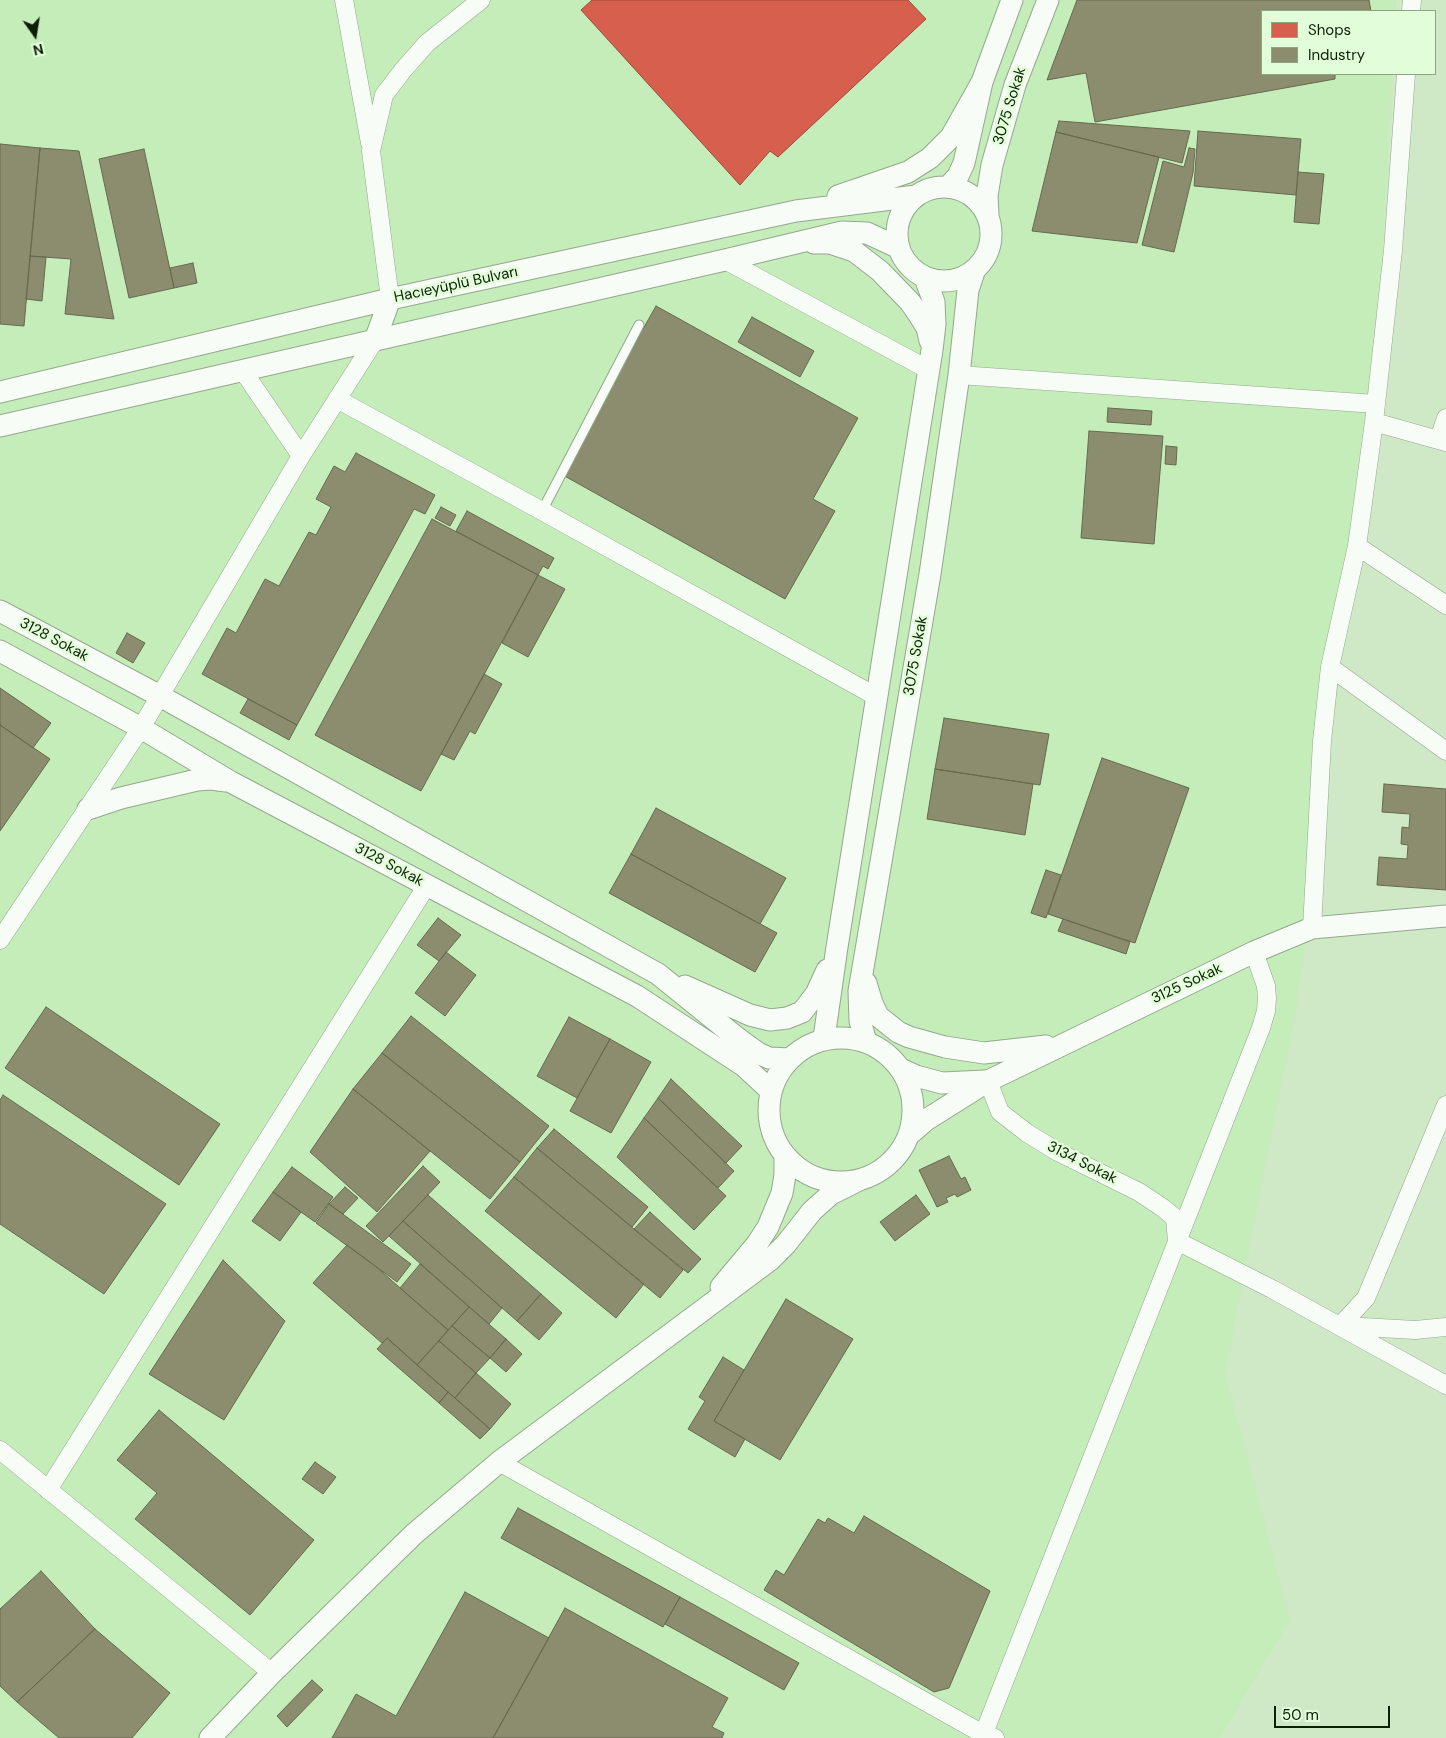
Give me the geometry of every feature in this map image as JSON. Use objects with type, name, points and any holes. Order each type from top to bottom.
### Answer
[{"type":"street","points":[[0,940],[141,728],[301,456],[375,340],[390,299],[372,151],[344,0]]},
{"type":"street","points":[[372,151],[384,94],[427,43],[481,0]]},
{"type":"street","name":"3075 Sokak","points":[[948,187],[958,176],[964,162],[982,82],[1012,0]]},
{"type":"street","name":"3075 Sokak","points":[[988,214],[987,196],[992,165],[1014,85],[1048,0]]},
{"type":"street","points":[[1312,928],[1322,741],[1330,667],[1357,546],[1374,422],[1393,250],[1406,75]]},
{"type":"street","points":[[796,211],[908,172],[930,158],[951,137],[982,82]]},
{"type":"street","points":[[948,187],[970,195],[988,214],[991,230],[990,245],[976,269],[965,277],[939,282],[925,278],[913,271],[903,260],[897,247],[896,232],[898,219],[916,196],[928,190],[948,187]]},
{"type":"street","name":"Hacıeyüplü Bulvarı","points":[[0,392],[390,299],[796,211],[916,196]]},
{"type":"street","points":[[0,426],[849,231],[867,233],[897,247]]},
{"type":"street","points":[[794,244],[830,243],[863,257],[895,286],[919,315],[927,328],[931,360]]},
{"type":"street","points":[[726,260],[931,360]]},
{"type":"street","name":"3075 Sokak","points":[[866,1042],[859,1008],[859,992],[930,574],[959,375],[968,290],[976,269]]},
{"type":"street","name":"3075 Sokak","points":[[824,1038],[931,360],[935,324],[934,302],[925,278]]},
{"type":"street","points":[[243,370],[301,456]]},
{"type":"street","points":[[959,375],[1376,404]]},
{"type":"street","points":[[337,399],[878,698]]},
{"type":"street","points":[[1374,422],[1443,441],[1446,418]]},
{"type":"street","points":[[1357,546],[1446,605]]},
{"type":"street","name":"3128 Sokak","points":[[0,612],[160,696],[658,974],[750,1015],[770,1020],[787,1018],[802,1012],[816,994],[837,947]]},
{"type":"street","name":"3128 Sokak","points":[[0,651],[141,728],[231,782],[637,996],[744,1066],[770,1090]]},
{"type":"street","points":[[1330,667],[1446,751]]},
{"type":"street","points":[[88,809],[121,798],[197,780],[211,779],[231,782]]},
{"type":"street","points":[[48,1490],[427,885],[443,855]]},
{"type":"street","name":"3125 Sokak","points":[[911,1133],[926,1120],[988,1081],[1254,952],[1312,928],[1446,916]]},
{"type":"street","points":[[499,1462],[987,1737],[1177,1241],[1261,1028],[1266,1011],[1266,986],[1254,952]]},
{"type":"street","name":"3125 Sokak","points":[[863,971],[872,1003],[878,1016],[898,1032],[908,1037],[945,1048],[984,1053],[1063,1043]]},
{"type":"street","name":"3128 Sokak","points":[[658,974],[758,1053],[769,1058],[790,1059]]},
{"type":"street","points":[[210,1738],[272,1673],[414,1534],[499,1462],[770,1260],[786,1244],[812,1211],[832,1194],[880,1171],[899,1155],[911,1133],[914,1108],[910,1084],[903,1070],[878,1047],[866,1042],[855,1038],[824,1038],[806,1046],[790,1059],[770,1090],[770,1126],[785,1157],[794,1165],[814,1177],[836,1182],[859,1180]]},
{"type":"street","name":"3125 Sokak","points":[[903,1070],[916,1076],[942,1083],[988,1081]]},
{"type":"street","name":"3134 Sokak","points":[[988,1081],[1000,1112],[1027,1133],[1058,1152],[1139,1192],[1164,1208],[1175,1218],[1177,1241]]},
{"type":"street","points":[[1340,1326],[1366,1298],[1446,1105]]},
{"type":"street","points":[[700,1312],[757,1244],[768,1227],[782,1193],[785,1157]]},
{"type":"street","points":[[1177,1241],[1340,1326],[1446,1385]]},
{"type":"street","points":[[1340,1326],[1416,1330],[1446,1327]]},
{"type":"street","points":[[0,1450],[272,1673]]},
{"type":"lane","points":[[542,511],[638,325]]},
{"type":"shaded area","points":[[0,0],[1396,0],[1396,10],[1261,10],[1261,75],[1392,75],[1374,422],[1296,1011],[1225,1373],[1290,1620],[1220,1738],[0,1738]]},
{"type":"building: Shops","points":[[592,0],[908,0],[926,19],[778,157],[770,151],[740,185],[581,10]]},
{"type":"building: Industry","points":[[1077,0],[1369,0],[1371,10],[1261,10],[1261,75],[1335,75],[1335,79],[1095,122],[1086,73],[1047,80]]},
{"type":"building: Industry","points":[[1059,121],[1190,131],[1182,163],[1056,132]]},
{"type":"building: Industry","points":[[1198,131],[1301,139],[1296,195],[1194,186]]},
{"type":"building: Industry","points":[[1056,132],[1159,157],[1137,243],[1032,231]]},
{"type":"building: Industry","points":[[0,144],[40,148],[24,326],[0,324]]},
{"type":"building: Industry","points":[[40,148],[79,151],[114,319],[65,314],[71,259],[30,256]]},
{"type":"building: Industry","points":[[1189,148],[1195,149],[1193,173],[1174,252],[1142,245],[1163,161],[1184,167]]},
{"type":"building: Industry","points":[[144,149],[174,288],[129,298],[99,159]]},
{"type":"building: Industry","points":[[1298,172],[1324,174],[1319,224],[1294,222]]},
{"type":"building: Industry","points":[[30,256],[46,257],[42,301],[26,299]]},
{"type":"building: Industry","points":[[193,263],[197,283],[174,288],[170,268]]},
{"type":"building: Industry","points":[[656,306],[858,418],[813,499],[835,511],[785,599],[561,474]]},
{"type":"building: Industry","points":[[752,317],[814,351],[800,377],[738,342]]},
{"type":"building: Industry","points":[[1108,408],[1152,411],[1151,425],[1107,422]]},
{"type":"building: Industry","points":[[1089,431],[1163,436],[1154,544],[1081,538]]},
{"type":"building: Industry","points":[[1166,446],[1177,447],[1176,465],[1165,464]]},
{"type":"building: Industry","points":[[356,453],[435,495],[425,514],[414,509],[297,725],[202,674],[227,628],[236,633],[265,579],[279,586],[309,532],[316,535],[331,507],[316,499],[334,466],[345,472]]},
{"type":"building: Industry","points":[[441,507],[456,515],[450,526],[435,518]]},
{"type":"building: Industry","points":[[467,511],[554,558],[548,569],[543,566],[538,575],[456,531]]},
{"type":"building: Industry","points":[[432,519],[538,575],[421,791],[315,735]]},
{"type":"building: Industry","points":[[538,575],[565,589],[528,657],[502,643]]},
{"type":"building: Industry","points":[[127,633],[145,643],[133,663],[116,653]]},
{"type":"building: Industry","points":[[484,674],[502,684],[475,734],[470,731],[454,760],[441,754]]},
{"type":"building: Industry","points":[[0,688],[51,723],[33,748],[0,725]]},
{"type":"building: Industry","points":[[248,699],[297,725],[289,740],[240,713]]},
{"type":"building: Industry","points":[[944,718],[1049,734],[1040,785],[935,769]]},
{"type":"building: Industry","points":[[0,725],[50,759],[0,831]]},
{"type":"building: Industry","points":[[1102,758],[1189,788],[1135,943],[1048,914]]},
{"type":"building: Industry","points":[[935,769],[1033,784],[1025,835],[927,819]]},
{"type":"building: Industry","points":[[1384,784],[1446,789],[1446,890],[1377,885],[1379,857],[1407,859],[1408,845],[1401,844],[1402,827],[1409,828],[1410,814],[1382,812]]},
{"type":"building: Industry","points":[[656,808],[786,878],[760,924],[631,854]]},
{"type":"building: Industry","points":[[631,854],[777,933],[755,972],[609,893]]},
{"type":"building: Industry","points":[[1046,870],[1061,875],[1046,918],[1031,913]]},
{"type":"building: Industry","points":[[438,918],[461,935],[439,961],[417,945]]},
{"type":"building: Industry","points":[[1063,919],[1130,942],[1126,954],[1058,931]]},
{"type":"building: Industry","points":[[446,952],[476,975],[445,1016],[415,993]]},
{"type":"building: Industry","points":[[46,1007],[220,1124],[179,1185],[5,1068]]},
{"type":"building: Industry","points":[[411,1016],[549,1126],[520,1162],[382,1053]]},
{"type":"building: Industry","points":[[569,1017],[610,1039],[577,1098],[537,1076]]},
{"type":"building: Industry","points":[[610,1039],[651,1062],[611,1133],[570,1111]]},
{"type":"building: Industry","points":[[382,1053],[520,1162],[490,1199],[353,1089]]},
{"type":"building: Industry","points":[[671,1079],[742,1146],[726,1163],[658,1098]]},
{"type":"building: Industry","points":[[353,1089],[430,1151],[377,1212],[310,1152]]},
{"type":"building: Industry","points":[[3,1095],[166,1204],[104,1294],[0,1224],[0,1100]]},
{"type":"building: Industry","points":[[658,1098],[734,1171],[718,1188],[644,1118]]},
{"type":"building: Industry","points":[[644,1118],[726,1196],[694,1230],[617,1157]]},
{"type":"building: Industry","points":[[554,1129],[648,1207],[632,1227],[537,1148]]},
{"type":"building: Industry","points":[[537,1148],[683,1270],[660,1298],[514,1177]]},
{"type":"building: Industry","points":[[949,1156],[961,1179],[965,1177],[971,1190],[957,1197],[955,1194],[946,1198],[948,1202],[937,1207],[919,1170]]},
{"type":"building: Industry","points":[[423,1166],[440,1182],[383,1242],[366,1226]]},
{"type":"building: Industry","points":[[292,1167],[333,1197],[315,1222],[273,1192]]},
{"type":"building: Industry","points":[[514,1177],[644,1284],[616,1318],[485,1211]]},
{"type":"building: Industry","points":[[345,1187],[358,1198],[343,1214],[329,1204]]},
{"type":"building: Industry","points":[[273,1192],[301,1212],[280,1241],[252,1221]]},
{"type":"building: Industry","points":[[428,1195],[541,1294],[517,1321],[403,1221]]},
{"type":"building: Industry","points":[[916,1195],[930,1214],[895,1241],[880,1222]]},
{"type":"building: Industry","points":[[329,1204],[411,1264],[397,1282],[316,1223]]},
{"type":"building: Industry","points":[[650,1212],[701,1259],[688,1273],[634,1229]]},
{"type":"building: Industry","points":[[403,1221],[502,1308],[489,1324],[389,1236]]},
{"type":"building: Industry","points":[[347,1245],[374,1265],[448,1330],[417,1365],[387,1338],[382,1343],[313,1283]]},
{"type":"building: Industry","points":[[223,1260],[285,1321],[224,1420],[149,1374]]},
{"type":"building: Industry","points":[[420,1264],[469,1307],[448,1330],[400,1288]]},
{"type":"building: Industry","points":[[541,1294],[562,1313],[539,1340],[517,1321]]},
{"type":"building: Industry","points":[[786,1299],[853,1339],[780,1460],[714,1421]]},
{"type":"building: Industry","points":[[469,1307],[506,1339],[490,1358],[452,1326]]},
{"type":"building: Industry","points":[[452,1326],[490,1358],[476,1373],[439,1341]]},
{"type":"building: Industry","points":[[387,1338],[448,1392],[439,1403],[377,1349]]},
{"type":"building: Industry","points":[[506,1339],[522,1354],[506,1372],[490,1358]]},
{"type":"building: Industry","points":[[439,1341],[476,1373],[455,1398],[417,1365]]},
{"type":"building: Industry","points":[[723,1357],[744,1370],[714,1421],[745,1439],[735,1457],[688,1429],[705,1401],[699,1397]]},
{"type":"building: Industry","points":[[476,1373],[511,1404],[490,1429],[455,1398]]},
{"type":"building: Industry","points":[[448,1392],[490,1429],[480,1439],[439,1403]]},
{"type":"building: Industry","points":[[159,1410],[314,1540],[250,1615],[135,1519],[157,1493],[117,1460]]},
{"type":"building: Industry","points":[[315,1462],[336,1477],[323,1494],[302,1479]]},
{"type":"building: Industry","points":[[518,1508],[680,1597],[663,1627],[501,1538]]},
{"type":"building: Industry","points":[[864,1516],[990,1591],[949,1688],[934,1692],[764,1590],[776,1570],[784,1575],[818,1519],[825,1523],[828,1518],[854,1533]]},
{"type":"building: Industry","points":[[41,1571],[95,1629],[17,1702],[0,1686],[0,1609]]},
{"type":"building: Industry","points":[[465,1592],[549,1638],[493,1738],[332,1738],[356,1694],[396,1716]]},
{"type":"building: Industry","points":[[680,1597],[799,1663],[784,1690],[665,1624]]},
{"type":"building: Industry","points":[[565,1608],[728,1698],[712,1727],[724,1733],[722,1738],[493,1738]]},
{"type":"building: Industry","points":[[95,1629],[170,1693],[132,1738],[59,1738],[17,1702]]},
{"type":"building: Industry","points":[[312,1680],[323,1690],[287,1727],[277,1716]]}]
